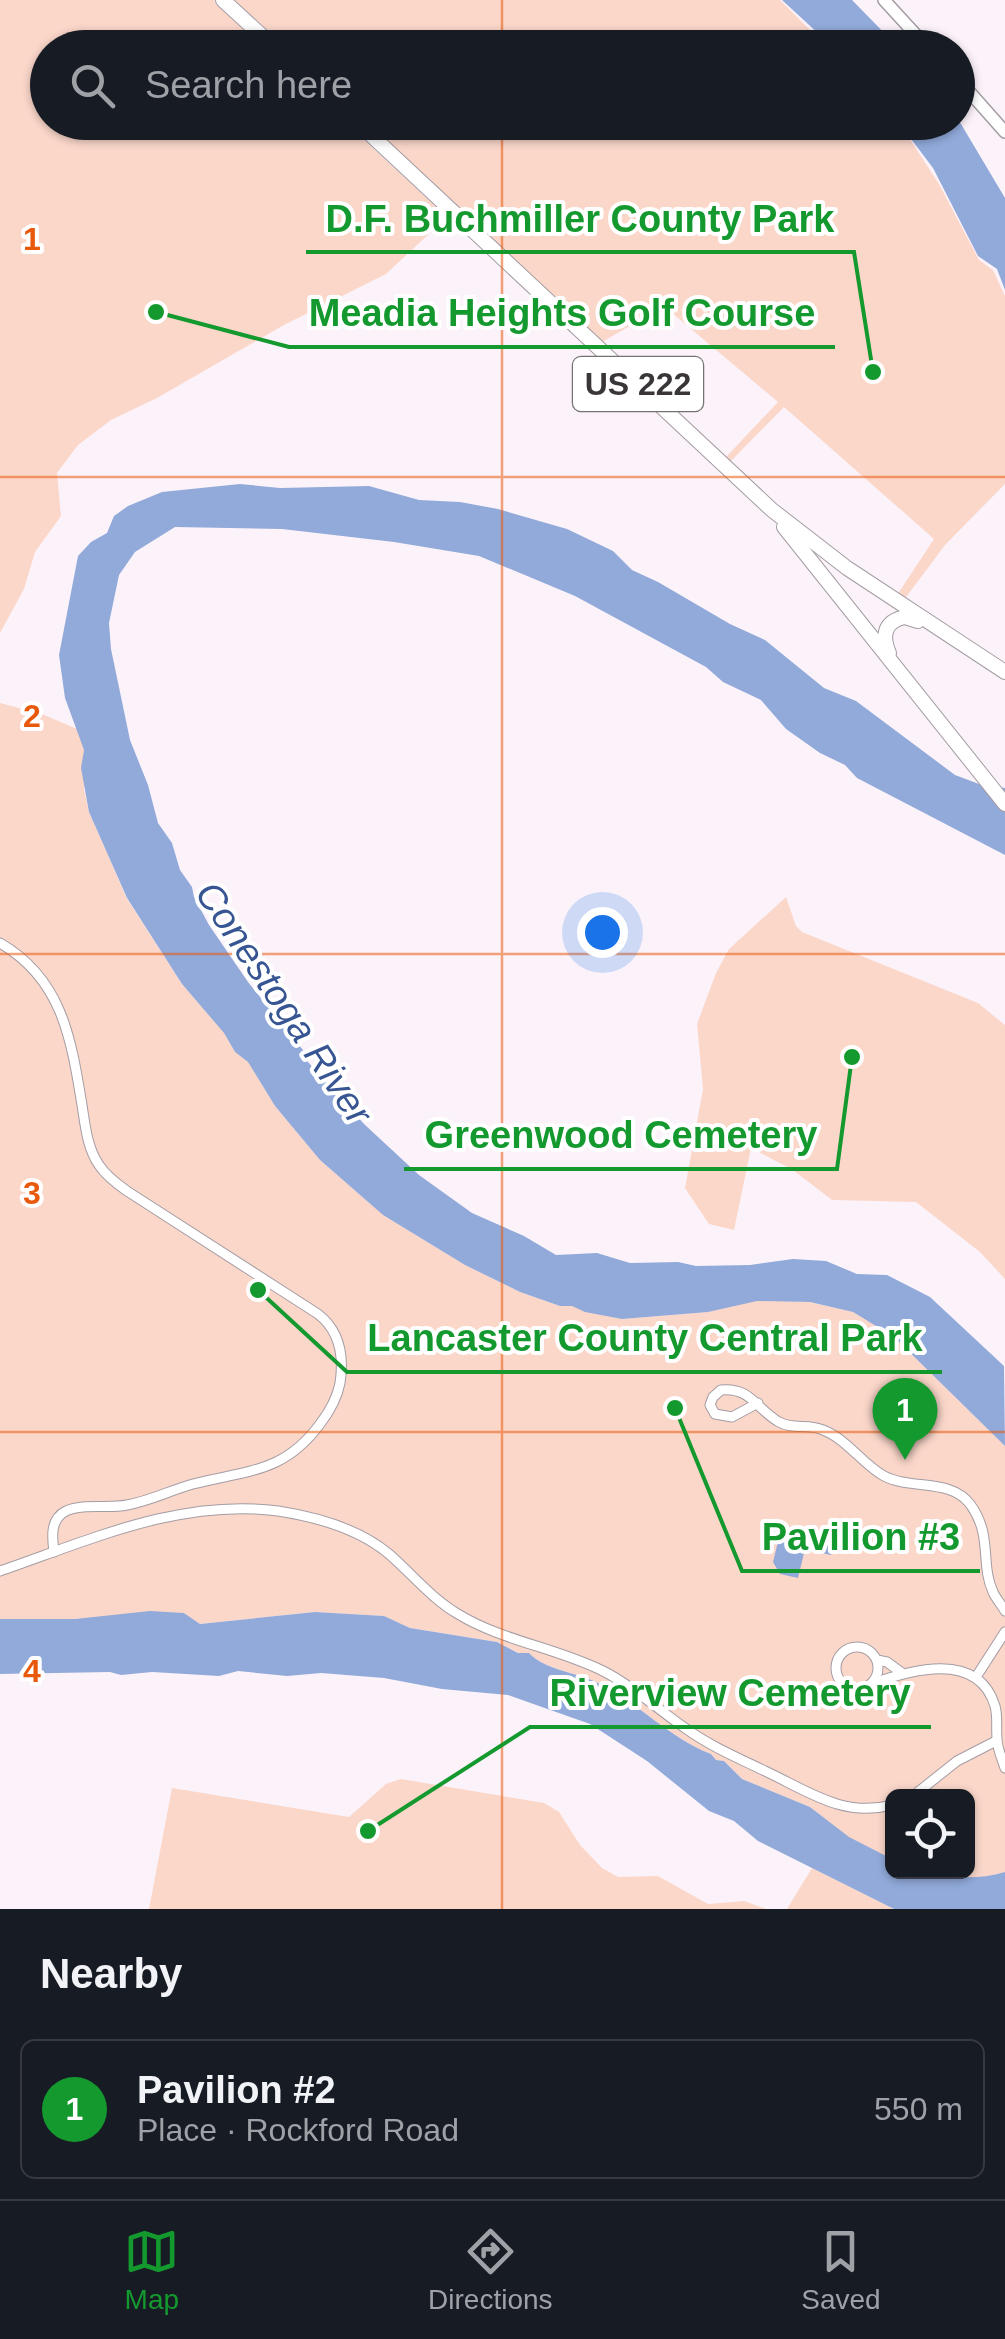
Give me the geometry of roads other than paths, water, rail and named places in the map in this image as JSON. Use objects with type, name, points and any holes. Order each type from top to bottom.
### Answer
[{"type":"highway","points":[[224,0],[256,30]]},
{"type":"highway","name":"US 222","points":[[376,140],[772,510],[847,568],[1002,670]]},
{"type":"highway","name":"US 222","points":[[772,510],[1005,804]]},
{"type":"highway","points":[[891,658],[884,643],[886,627],[905,616],[1002,670]]},
{"type":"main road","points":[[884,0],[912,30]]},
{"type":"main road","points":[[975,98],[1004,130]]},
{"type":"street","points":[[0,944],[36,969],[51,991],[65,1028],[89,1143],[100,1166],[127,1192],[318,1314],[336,1334],[341,1357],[336,1399],[294,1454],[270,1466],[189,1485],[134,1504],[68,1510],[56,1522],[54,1552]]},
{"type":"street","points":[[758,1402],[732,1417],[715,1414],[710,1405],[716,1393],[728,1389],[748,1394],[758,1402],[783,1424],[827,1431],[877,1472],[965,1498],[984,1534],[992,1591],[1005,1612]]},
{"type":"street","points":[[0,1571],[150,1520],[192,1511],[255,1509],[324,1520],[385,1550],[438,1600],[460,1615],[608,1674],[696,1736],[802,1792],[846,1807],[885,1806]]},
{"type":"street","points":[[976,1677],[1005,1632]]},
{"type":"street","points":[[902,1673],[877,1660],[868,1650],[854,1647],[842,1653],[836,1666],[838,1679],[858,1689],[902,1673],[956,1670],[976,1677],[994,1704],[996,1741],[1005,1768]]},
{"type":"street","points":[[871,1684],[878,1674],[877,1660]]},
{"type":"street","points":[[921,1789],[956,1760],[996,1741]]},
{"type":"water","points":[[782,0],[852,0],[881,30],[815,30]]},
{"type":"water","points":[[912,140],[970,140],[1005,198],[1005,290],[997,269],[978,256],[933,168]]},
{"type":"water","points":[[240,484],[280,488],[369,486],[419,500],[498,509],[567,529],[613,551],[632,570],[765,640],[824,688],[856,701],[955,775],[1005,788],[1005,855],[857,778],[845,765],[786,729],[761,700],[723,682],[706,667],[575,596],[479,556],[282,529],[175,527],[135,552],[119,575],[109,623],[111,649],[130,740],[158,823],[172,843],[180,870],[209,925],[248,982],[303,1050],[308,1062],[364,1124],[419,1175],[472,1213],[556,1255],[597,1253],[630,1263],[678,1262],[696,1266],[793,1259],[826,1261],[857,1274],[887,1275],[930,1297],[1004,1366],[1005,1446],[894,1337],[853,1312],[810,1302],[757,1301],[708,1312],[622,1319],[560,1306],[520,1292],[465,1265],[383,1215],[320,1160],[275,1106],[248,1062],[235,1052],[224,1033],[182,984],[127,898],[89,812],[81,768],[84,750],[65,698],[59,655],[78,556],[107,533],[114,516],[162,492]]},
{"type":"water","points":[[782,1525],[835,1538],[831,1555],[805,1549],[798,1578],[780,1574],[773,1562]]},
{"type":"water","points":[[150,1611],[184,1613],[200,1624],[315,1612],[384,1616],[410,1628],[497,1642],[614,1692],[681,1739],[724,1761],[742,1779],[810,1807],[849,1837],[885,1855],[885,1879],[975,1879],[1005,1872],[1005,1909],[894,1909],[758,1841],[734,1821],[709,1811],[647,1761],[590,1724],[508,1695],[321,1673],[0,1674],[0,1619],[75,1619]]},
{"type":"place","name":"Meadia Heights Golf Course","points":[[156,312]]},
{"type":"place","name":"D.F. Buchmiller County Park","points":[[873,372]]},
{"type":"place","name":"Greenwood Cemetery","points":[[852,1057]]},
{"type":"place","name":"Lancaster County Central Park","points":[[258,1290]]},
{"type":"place","name":"Pavilion #3","points":[[675,1408]]},
{"type":"place","name":"Pavilion #2","points":[[905,1460]]},
{"type":"place","name":"Riverview Cemetery","points":[[368,1831]]},
{"type":"water label","name":"Conestoga River","points":[[284,1003]]}]
